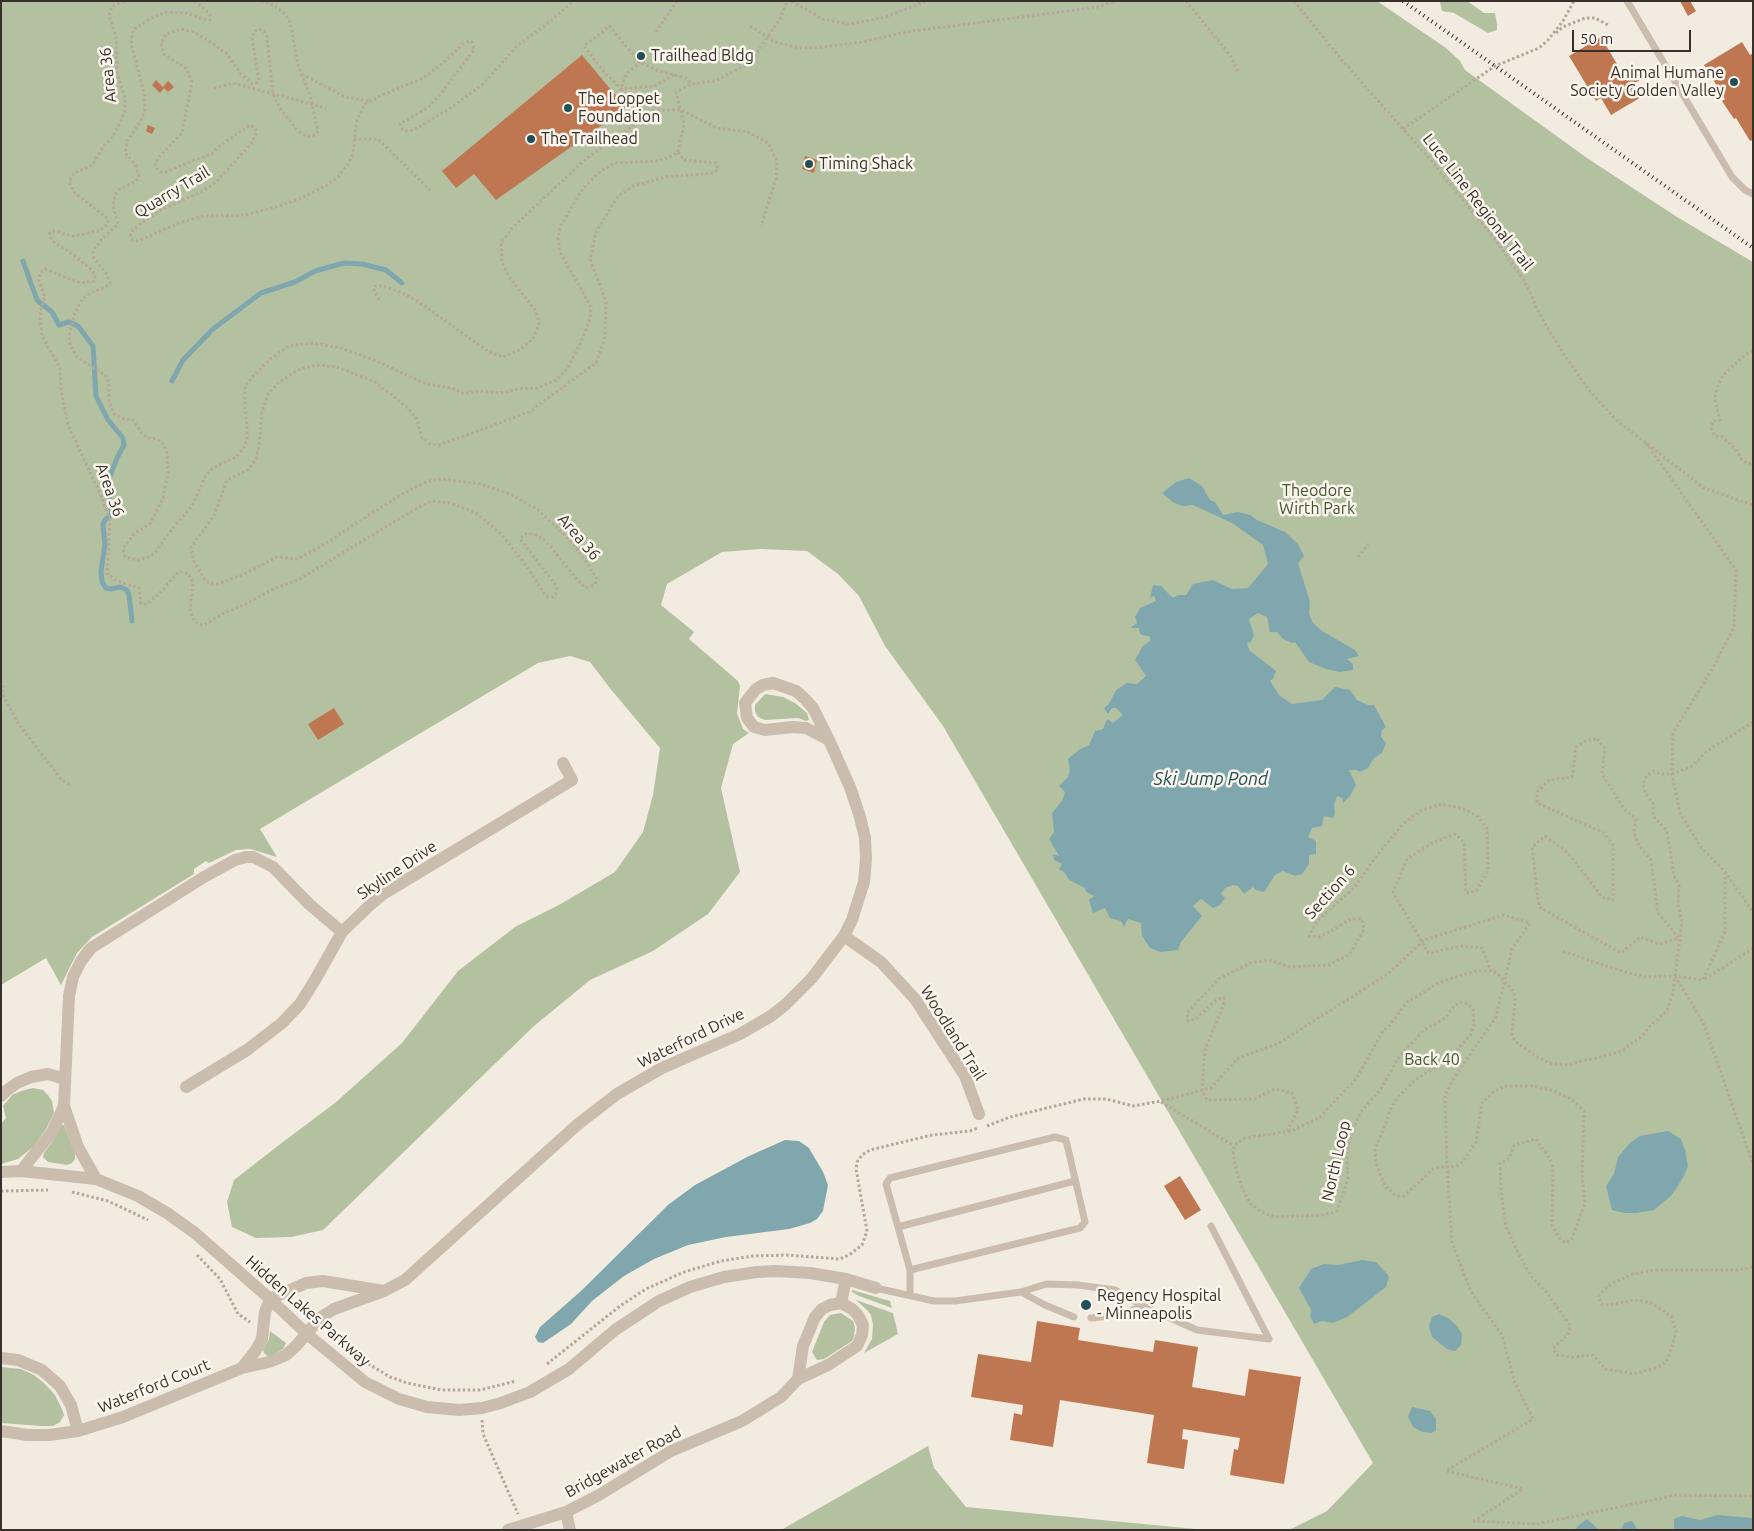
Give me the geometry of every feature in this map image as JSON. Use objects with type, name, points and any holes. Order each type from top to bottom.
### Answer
[{"type":"street","name":"Waterford Drive","points":[[306,1334],[321,1317],[334,1308],[384,1291],[405,1280],[577,1125],[604,1103],[656,1072],[740,1034],[771,1016],[812,978],[844,936],[852,920],[864,882],[865,838],[860,817],[850,787],[829,740],[813,708],[796,691],[773,683],[763,685],[749,696],[745,703],[748,718],[754,727],[765,730],[793,727],[806,728],[829,740]]},
{"type":"street","name":"Skyline Drive","points":[[186,1087],[247,1050],[282,1024],[300,1004],[342,932],[383,894],[572,780],[563,763]]},
{"type":"street","points":[[96,1180],[78,1147],[64,1106],[71,987],[73,977],[81,961],[91,948],[235,860],[246,857],[254,858],[273,867],[309,904],[342,932]]},
{"type":"street","name":"Woodland Trail","points":[[844,936],[881,962],[915,999],[965,1076],[979,1114]]},
{"type":"street","points":[[1,1096],[6,1090],[17,1083],[31,1077],[48,1074],[65,1079]]},
{"type":"street","points":[[21,1171],[52,1132],[64,1106]]},
{"type":"street","name":"Hidden Lakes Parkway","points":[[1,1172],[21,1171],[96,1180],[138,1196],[196,1233],[306,1334],[365,1382],[399,1400],[427,1407],[459,1410],[482,1408],[515,1399],[542,1387],[569,1369],[635,1315],[659,1301],[690,1287],[724,1277],[767,1271],[810,1273],[846,1279],[876,1288]]},
{"type":"street","points":[[798,1378],[803,1346],[815,1317],[822,1310],[841,1303],[846,1279]]},
{"type":"street","points":[[242,1368],[262,1339],[265,1312],[270,1299],[306,1283],[323,1281],[384,1291]]},
{"type":"street","name":"Bridgewater Road","points":[[508,1530],[527,1526],[566,1512],[599,1495],[671,1451],[750,1417],[781,1397],[798,1378],[828,1365],[857,1346],[862,1335],[862,1325],[858,1315],[841,1303]]},
{"type":"street","name":"Waterford Court","points":[[1,1431],[27,1435],[49,1435],[78,1431],[123,1417],[242,1368],[269,1362],[286,1355],[306,1334]]},
{"type":"street","points":[[1,1358],[18,1360],[42,1370],[60,1386],[71,1405],[78,1431]]},
{"type":"street","points":[[566,1512],[570,1530]]},
{"type":"lane","points":[[1627,1],[1732,177],[1745,190],[1753,194]]},
{"type":"lane","points":[[910,1270],[1080,1228],[1085,1222],[1066,1140],[1055,1137],[890,1178],[886,1184],[910,1270],[910,1296]]},
{"type":"lane","points":[[898,1228],[1075,1181]]},
{"type":"lane","points":[[876,1288],[934,1301],[955,1301],[1022,1292],[1046,1284],[1078,1285],[1115,1290],[1142,1306],[1197,1330],[1269,1339],[1212,1226]]},
{"type":"lane","points":[[1022,1292],[1045,1305],[1074,1317]]},
{"type":"lane","points":[[1091,1318],[1119,1315],[1142,1306]]},
{"type":"path","name":"Area 36","points":[[124,1],[112,6],[109,15],[116,36],[117,74],[125,98],[124,112],[114,135],[104,146],[92,165],[71,177],[70,184],[74,192],[108,220],[108,224],[99,231],[85,234],[72,236],[53,231],[50,233],[50,237],[55,243],[93,271],[94,281],[80,283],[46,269],[40,273],[39,281],[45,297],[40,320],[42,336],[60,368],[61,390],[68,424],[109,517],[110,551],[107,574],[117,581],[138,588],[141,604],[151,601],[178,572],[189,574],[193,583],[190,609],[192,618],[198,624],[204,625],[273,589],[298,580],[417,508],[432,501],[451,503],[476,513],[501,534],[522,560],[546,596],[553,597],[556,593],[556,587],[520,540],[525,534],[534,534],[542,538],[586,588],[595,584],[594,574],[580,553],[565,535],[538,510],[512,495],[481,484],[443,479],[428,481],[402,494],[320,548],[296,559],[277,557],[242,575],[217,584],[206,582],[194,561],[190,547],[214,516],[227,480],[248,470],[256,459],[260,446],[262,412],[268,394],[279,382],[300,369],[317,365],[338,367],[375,382],[409,409],[416,419],[422,438],[430,444],[439,445],[529,412],[596,364],[605,337],[606,301],[590,259],[596,232],[618,196],[633,186],[666,176],[714,173],[718,169],[716,164],[684,160],[678,152],[659,161],[614,163],[598,173],[578,196],[561,225],[558,238],[560,252],[591,307],[590,319],[578,349],[567,369],[556,380],[537,388],[500,392],[478,391],[464,394],[448,388],[424,384],[374,360],[341,348],[313,343],[289,346],[270,359],[245,385],[245,408],[248,426],[244,448],[236,457],[213,468],[206,475],[192,506],[172,529],[160,547],[146,558],[137,560],[125,558],[123,548],[135,533],[150,524],[163,498],[168,472],[167,453],[163,443],[142,434],[133,420],[121,418],[114,414],[109,401],[109,383],[105,374],[77,357],[70,345],[68,335],[73,318],[82,299],[110,283],[93,254],[102,238],[118,224],[113,205],[115,196],[119,190],[136,181],[139,176],[135,164],[125,153],[127,140],[141,121],[145,109],[144,92],[131,44],[133,30],[151,18],[167,12],[187,13],[210,20],[210,14],[195,1]]},
{"type":"path","points":[[261,1],[273,5],[284,12],[290,22],[301,74],[345,97],[370,101],[423,78],[462,45],[469,41],[472,42],[474,50],[430,106],[400,124],[404,131],[420,126],[449,109],[484,83],[517,46],[553,20],[573,1]]},
{"type":"path","points":[[656,32],[677,1]]},
{"type":"path","points":[[678,152],[684,124],[676,92],[692,84],[715,80],[750,63],[780,19],[787,1]]},
{"type":"path","points":[[792,1],[822,20],[850,24],[886,17],[926,1]]},
{"type":"path","points":[[750,26],[775,42],[798,48],[825,47],[862,42],[906,32],[1098,7],[1115,1]]},
{"type":"path","points":[[1186,1],[1230,55],[1238,72]]},
{"type":"path","name":"Luce Line Regional Trail","points":[[1294,1],[1341,59],[1461,196],[1524,280],[1541,317],[1562,353],[1588,389],[1615,419],[1704,488],[1753,505]]},
{"type":"path","points":[[1548,40],[1563,21],[1574,1]]},
{"type":"path","points":[[1403,129],[1495,66],[1539,48],[1563,27],[1585,18],[1595,18],[1610,26]]},
{"type":"path","points":[[645,118],[604,72],[584,46],[610,26],[623,43],[642,61],[656,70],[685,78],[692,84]]},
{"type":"path","name":"Quarry Trail","points":[[301,74],[312,104],[318,131],[316,135],[312,136],[306,136],[298,131],[280,108],[273,94],[267,38],[264,31],[259,29],[252,37],[259,80],[252,84],[241,74],[226,53],[194,32],[181,29],[166,34],[160,42],[164,54],[187,69],[192,82],[182,133],[159,157],[155,163],[156,168],[160,172],[165,172],[213,153],[219,146],[250,125],[255,128],[256,132],[251,144],[216,182],[203,191],[159,211],[132,231],[130,236],[133,240],[138,241],[179,223],[203,216],[245,215],[272,208],[297,200],[327,185],[338,177],[349,163],[353,152],[358,119],[364,104],[370,101]]},
{"type":"path","points":[[621,89],[626,74],[642,61]]},
{"type":"path","points":[[621,89],[655,86],[674,75]]},
{"type":"path","points":[[214,88],[233,82],[326,108]]},
{"type":"path","points":[[379,300],[373,288],[376,286],[383,286],[400,292],[416,300],[489,352],[503,357],[519,350],[533,339],[539,324],[536,311],[509,277],[502,262],[501,243],[513,227],[587,158],[655,110],[680,110],[717,128],[748,132],[768,143],[777,161],[776,178],[760,226]]},
{"type":"path","points":[[354,139],[378,139],[431,191]]},
{"type":"path","points":[[1753,351],[1746,354],[1723,375],[1717,387],[1715,400],[1720,420],[1713,421],[1711,428],[1715,436],[1723,437],[1737,451],[1742,460],[1748,464],[1753,462]]},
{"type":"path","points":[[1643,440],[1736,570],[1734,627],[1714,666],[1673,733],[1671,758],[1672,774],[1680,813],[1700,846],[1725,872],[1753,912]]},
{"type":"path","points":[[1358,557],[1368,544]]},
{"type":"path","points":[[1753,634],[1753,643]]},
{"type":"path","points":[[1,680],[4,697],[18,723],[61,779],[72,786]]},
{"type":"path","points":[[1,697],[7,703]]},
{"type":"path","points":[[1491,971],[1498,974],[1514,992],[1512,1034],[1515,1041],[1534,1056],[1549,1064],[1565,1064],[1609,1055],[1623,1050],[1641,1037],[1667,1011],[1672,991],[1682,922],[1678,904],[1679,885],[1674,876],[1667,831],[1653,816],[1653,803],[1645,793],[1643,784],[1647,775],[1654,771],[1660,774],[1672,774],[1691,767],[1707,751],[1753,722]]},
{"type":"path","points":[[1597,739],[1605,748],[1602,774],[1625,810],[1636,819],[1634,832],[1639,846],[1651,860],[1658,913],[1679,938],[1659,944],[1640,937],[1621,953],[1539,907],[1532,848],[1545,836],[1568,853],[1602,896],[1613,900],[1613,845],[1609,839],[1604,833],[1537,803],[1537,792],[1549,780],[1572,776],[1576,747],[1585,741],[1597,739]]},
{"type":"path","name":"Section 6","points":[[1202,1091],[1206,1049],[1224,1007],[1224,998],[1217,999],[1196,1019],[1188,1021],[1187,1013],[1219,979],[1250,963],[1268,960],[1290,967],[1329,966],[1350,954],[1364,930],[1362,918],[1351,919],[1320,937],[1308,936],[1317,921],[1354,888],[1377,855],[1404,823],[1422,810],[1442,804],[1464,809],[1477,816],[1487,828],[1488,871],[1476,892],[1466,894],[1464,842],[1455,834],[1432,842],[1407,859],[1393,892],[1429,953],[1460,946],[1482,948],[1491,971]]},
{"type":"path","points":[[1703,980],[1725,932],[1725,872]]},
{"type":"path","points":[[992,1124],[1010,1117],[1084,1099],[1106,1099],[1133,1106],[1160,1102],[1211,1088],[1238,1058],[1279,1043],[1389,973],[1424,940],[1504,915],[1530,922],[1512,949],[1496,1017],[1455,1076],[1445,1095],[1452,1242],[1471,1292],[1502,1335],[1515,1383],[1533,1419],[1446,1471],[1523,1489],[1474,1521],[1537,1524],[1676,1495],[1753,1496]]},
{"type":"path","points":[[1563,952],[1644,977],[1674,976],[1703,980],[1753,948]]},
{"type":"path","name":"North Loop","points":[[1491,971],[1475,971],[1440,982],[1407,1002],[1383,1031],[1356,1079],[1319,1118],[1286,1132],[1245,1138],[1234,1146],[1233,1154],[1238,1176],[1250,1203],[1261,1212],[1275,1217],[1323,1215],[1337,1211],[1348,1179],[1348,1146],[1360,1113],[1381,1089],[1397,1060],[1407,1048],[1424,1030],[1445,1018],[1455,1005],[1462,1002],[1470,1004],[1473,1010],[1474,1026],[1472,1034],[1451,1057],[1414,1081],[1398,1097],[1390,1110],[1375,1148],[1376,1163],[1385,1186],[1396,1196],[1404,1196],[1434,1168],[1456,1166],[1462,1162],[1476,1142],[1482,1103],[1493,1092],[1506,1086],[1534,1086],[1551,1090],[1571,1099],[1584,1111],[1582,1174],[1585,1204],[1572,1238],[1566,1243],[1560,1239],[1552,1225],[1553,1167],[1550,1159],[1536,1139],[1514,1145],[1510,1158],[1500,1162],[1500,1193],[1506,1226],[1518,1255],[1531,1276],[1547,1293],[1570,1325],[1569,1333],[1553,1349],[1557,1355],[1573,1357],[1593,1355],[1605,1370],[1634,1374],[1659,1366],[1666,1362],[1676,1331],[1671,1316],[1650,1302],[1634,1300],[1609,1305],[1601,1304],[1599,1296],[1611,1284],[1632,1274],[1655,1270],[1738,1270],[1753,1267]]},
{"type":"path","points":[[1674,976],[1703,1022],[1753,1164]]},
{"type":"path","points":[[1202,1091],[1207,1100],[1255,1099],[1275,1089],[1292,1093],[1298,1110],[1286,1132]]},
{"type":"path","points":[[1160,1102],[1234,1146]]},
{"type":"path","points":[[1,1190],[58,1190]]},
{"type":"path","points":[[65,1191],[108,1201],[154,1223]]},
{"type":"path","points":[[193,1251],[220,1279],[238,1314],[253,1323],[264,1326]]},
{"type":"path","points":[[480,1390],[483,1434],[527,1526]]},
{"type":"green space","name":"Theodore Wirth Park","points":[[1,1],[1377,1],[1446,48],[1460,61],[1465,70],[1587,158],[1677,217],[1753,262],[1753,1530],[1289,1530],[1327,1511],[1373,1463],[943,726],[885,646],[859,596],[838,574],[807,551],[760,549],[722,552],[667,584],[661,605],[694,632],[689,639],[738,681],[740,686],[737,713],[743,729],[749,733],[733,744],[721,788],[740,872],[708,914],[653,951],[590,980],[534,1026],[323,1230],[291,1237],[256,1238],[232,1227],[227,1202],[234,1180],[335,1103],[402,1043],[458,971],[515,927],[559,905],[615,872],[643,832],[653,795],[660,748],[590,662],[570,656],[538,663],[260,829],[277,857],[250,849],[236,850],[209,863],[206,861],[194,869],[194,874],[92,937],[77,953],[61,985],[46,958],[1,985]]},
{"type":"green space","points":[[1438,1],[1467,1],[1484,13],[1495,13],[1497,30],[1488,33],[1454,13],[1442,11]]},
{"type":"green space","points":[[765,694],[783,697],[795,703],[807,713],[809,720],[806,721],[798,718],[765,720],[758,717],[755,705]]},
{"type":"green space","points":[[33,1088],[43,1090],[48,1095],[52,1101],[54,1113],[46,1129],[33,1147],[18,1159],[1,1164],[1,1124],[6,1118],[3,1106],[12,1095]]},
{"type":"green space","points":[[61,1125],[64,1125],[75,1154],[75,1159],[67,1165],[48,1162],[43,1157]]},
{"type":"green space","points":[[852,1290],[890,1301],[892,1308],[859,1296],[852,1292]]},
{"type":"green space","points":[[856,1300],[893,1313],[898,1334],[864,1353],[872,1339],[873,1325],[871,1315]]},
{"type":"green space","points":[[841,1313],[853,1321],[855,1327],[852,1341],[824,1359],[817,1360],[812,1352],[824,1322],[830,1315]]},
{"type":"green space","points":[[270,1331],[286,1343],[283,1349],[269,1357],[263,1350],[269,1339]]},
{"type":"green space","points":[[1,1367],[21,1369],[34,1375],[45,1384],[55,1395],[62,1409],[64,1415],[60,1422],[53,1426],[1,1423]]},
{"type":"green space","points":[[928,1446],[934,1468],[966,1507],[1206,1530],[781,1530]]},
{"type":"water","name":"Ski Jump Pond","points":[[1189,478],[1202,486],[1210,500],[1215,502],[1223,515],[1238,512],[1250,515],[1285,532],[1298,544],[1304,556],[1298,563],[1310,602],[1309,614],[1313,623],[1322,631],[1355,650],[1359,656],[1347,659],[1353,664],[1353,670],[1340,672],[1309,662],[1295,642],[1292,643],[1283,639],[1277,632],[1270,632],[1267,617],[1258,613],[1249,619],[1254,635],[1251,642],[1247,643],[1249,650],[1276,671],[1273,679],[1270,681],[1279,695],[1292,704],[1322,700],[1335,687],[1350,690],[1357,700],[1368,705],[1374,705],[1386,727],[1382,730],[1381,737],[1386,743],[1382,753],[1374,758],[1368,768],[1360,772],[1349,770],[1356,785],[1350,796],[1343,803],[1342,798],[1337,796],[1333,818],[1324,816],[1322,826],[1312,828],[1308,837],[1316,841],[1316,854],[1309,855],[1309,864],[1302,874],[1295,876],[1283,871],[1275,875],[1264,892],[1253,887],[1244,894],[1238,886],[1233,885],[1225,888],[1221,894],[1225,898],[1220,905],[1213,908],[1201,899],[1193,906],[1202,916],[1181,942],[1178,950],[1161,952],[1150,948],[1142,936],[1141,923],[1128,919],[1124,927],[1121,921],[1110,918],[1105,908],[1093,913],[1089,900],[1094,896],[1086,892],[1085,888],[1069,880],[1065,873],[1059,869],[1062,864],[1054,860],[1053,854],[1059,856],[1049,839],[1054,832],[1052,813],[1062,801],[1065,792],[1059,786],[1068,777],[1070,770],[1068,759],[1080,749],[1089,745],[1095,731],[1103,729],[1107,719],[1113,723],[1123,715],[1116,708],[1112,708],[1108,714],[1104,708],[1109,704],[1116,690],[1127,683],[1137,684],[1146,676],[1135,660],[1143,646],[1150,641],[1150,637],[1140,634],[1139,628],[1130,628],[1137,623],[1135,617],[1140,608],[1156,601],[1154,596],[1150,598],[1153,585],[1161,586],[1173,598],[1178,595],[1186,595],[1193,584],[1213,580],[1232,589],[1248,588],[1268,564],[1263,545],[1232,523],[1193,505],[1183,506],[1174,503],[1162,493],[1176,482]]},
{"type":"water","points":[[1668,1131],[1681,1139],[1688,1166],[1672,1195],[1654,1210],[1624,1213],[1612,1210],[1606,1186],[1614,1174],[1618,1157],[1630,1143],[1640,1136]]},
{"type":"water","points":[[785,1140],[799,1141],[809,1148],[823,1172],[828,1185],[823,1211],[817,1219],[789,1229],[726,1237],[688,1245],[654,1259],[624,1276],[592,1301],[571,1324],[543,1343],[538,1342],[535,1337],[540,1327],[581,1291],[668,1205],[695,1185],[749,1156]]},
{"type":"water","points":[[1362,1260],[1376,1262],[1389,1276],[1386,1287],[1347,1317],[1333,1323],[1322,1321],[1314,1324],[1310,1316],[1311,1310],[1299,1288],[1311,1269],[1324,1264],[1338,1265]]},
{"type":"water","points":[[1439,1314],[1448,1318],[1457,1326],[1462,1334],[1461,1345],[1455,1351],[1447,1349],[1432,1337],[1429,1326],[1432,1317]]},
{"type":"water","points":[[1412,1407],[1430,1411],[1436,1419],[1436,1431],[1431,1433],[1422,1432],[1413,1427],[1408,1417]]},
{"type":"water","points":[[1718,1515],[1753,1518],[1753,1530],[1674,1530],[1674,1519],[1682,1516],[1700,1520]]},
{"type":"water","points":[[1587,1519],[1599,1530],[1574,1530],[1579,1525]]},
{"type":"water","points":[[1632,1521],[1638,1530],[1621,1530],[1624,1523]]},
{"type":"building","points":[[1680,1],[1690,1],[1696,11],[1688,16]]},
{"type":"building","points":[[1601,37],[1624,76],[1634,70],[1640,80],[1635,83],[1643,96],[1611,115],[1601,98],[1596,101],[1569,56]]},
{"type":"building","name":"Animal Humane Society Golden Valley","points":[[1742,42],[1750,55],[1753,53],[1753,140],[1750,141],[1736,118],[1734,119],[1722,101],[1725,99],[1704,65]]},
{"type":"building","name":"The Trailhead","points":[[582,55],[626,108],[496,200],[474,174],[456,188],[442,171]]},
{"type":"building","points":[[156,80],[163,87],[168,81],[174,87],[168,92],[164,88],[160,93],[152,85]]},
{"type":"building","points":[[148,125],[155,128],[152,134],[146,131]]},
{"type":"building","name":"Timing Shack","points":[[805,156],[817,160],[814,173],[802,169]]},
{"type":"building","points":[[334,708],[344,724],[318,740],[308,724]]},
{"type":"building","points":[[1180,1176],[1201,1210],[1185,1220],[1164,1186]]},
{"type":"building","points":[[1037,1321],[1080,1328],[1078,1340],[1153,1352],[1155,1340],[1198,1347],[1192,1387],[1245,1396],[1249,1369],[1301,1377],[1284,1484],[1230,1475],[1234,1449],[1238,1450],[1240,1438],[1183,1429],[1182,1439],[1188,1440],[1184,1469],[1147,1463],[1154,1415],[1060,1400],[1053,1447],[1010,1440],[1014,1413],[1022,1415],[1023,1405],[971,1397],[978,1354],[1031,1362]]},
{"type":"waterway","points":[[23,261],[37,300],[52,312],[59,325],[69,322],[78,326],[93,346],[96,396],[108,420],[123,438],[124,445],[109,479],[108,492],[112,514],[105,520],[103,525],[105,544],[101,572],[102,582],[106,588],[120,587],[127,590],[132,621]]},
{"type":"waterway","points":[[172,381],[183,360],[213,329],[261,293],[295,282],[315,271],[344,263],[362,264],[386,270],[402,283]]},
{"type":"railway","points":[[1403,1],[1753,248]]},
{"type":"place","name":"Trailhead Bldg","points":[[641,56]]},
{"type":"place","name":"Animal Humane Society Golden Valley","points":[[1734,82]]},
{"type":"place","name":"The Loppet Foundation","points":[[568,108]]},
{"type":"place","name":"The Trailhead","points":[[531,139]]},
{"type":"place","name":"Timing Shack","points":[[809,164]]},
{"type":"place","name":"Regency Hospital - Minneapolis","points":[[1086,1305]]},
{"type":"park label","name":"Back 40","points":[[1432,1060]]}]
